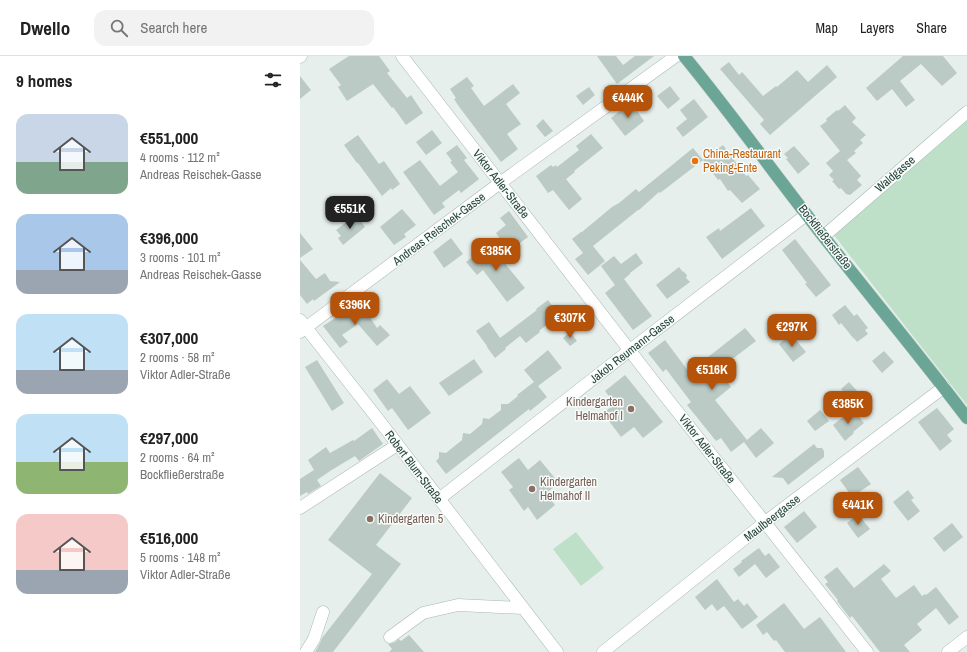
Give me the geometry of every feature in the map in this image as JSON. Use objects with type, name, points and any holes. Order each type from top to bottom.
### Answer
[{"type":"main road","name":"Bockfließerstraße","points":[[684,56],[806,215],[967,418]]},
{"type":"street","name":"Viktor Adler-Straße","points":[[402,56],[764,523],[867,652]]},
{"type":"street","name":"Andreas Reischek-Gasse","points":[[302,327],[676,56]]},
{"type":"street","name":"Waldgasse","points":[[824,236],[967,112]]},
{"type":"street","name":"Jakob Reumann-Gasse","points":[[439,499],[806,215]]},
{"type":"street","name":"Robert Blum-Straße","points":[[302,327],[397,445],[557,652]]},
{"type":"street","name":"Maulbeergasse","points":[[602,652],[764,523],[944,388]]},
{"type":"street","points":[[300,508],[397,445]]},
{"type":"street","points":[[390,637],[424,613],[458,605],[523,608]]},
{"type":"street","points":[[306,652],[314,639],[323,612]]},
{"type":"street","points":[[948,652],[967,637]]},
{"type":"green space","points":[[967,118],[967,405],[833,234]]},
{"type":"green space","points":[[576,532],[604,568],[581,586],[553,549]]},
{"type":"building","points":[[349,56],[379,56],[390,71],[387,73],[407,98],[411,95],[423,113],[406,125],[373,84],[347,101],[338,87],[341,85],[329,69]]},
{"type":"building","points":[[597,56],[616,56],[623,65],[635,56],[654,56],[617,84]]},
{"type":"building","points":[[903,56],[943,56],[957,73],[942,86],[921,64],[900,81],[915,100],[906,107],[892,89],[877,101],[866,88]]},
{"type":"building","points":[[729,62],[739,75],[742,72],[763,96],[776,86],[777,87],[797,70],[808,82],[827,65],[837,77],[770,135],[760,124],[764,120],[720,69]]},
{"type":"building","points":[[300,76],[311,90],[300,99]]},
{"type":"building","points":[[467,77],[474,86],[471,88],[484,106],[513,84],[520,93],[506,104],[521,124],[507,134],[518,149],[501,162],[460,108],[450,89]]},
{"type":"building","points":[[670,86],[680,99],[668,109],[657,96]]},
{"type":"building","points":[[589,87],[595,95],[583,105],[576,96]]},
{"type":"building","points":[[694,99],[708,117],[683,137],[676,128],[687,119],[680,110]]},
{"type":"building","points":[[631,102],[644,121],[625,136],[611,118]]},
{"type":"building","points":[[845,105],[856,118],[852,122],[866,135],[860,140],[863,143],[854,151],[856,153],[847,160],[861,176],[857,180],[862,185],[850,195],[846,194],[841,188],[839,189],[829,175],[833,171],[826,163],[840,151],[820,126],[827,121],[826,119]]},
{"type":"building","points":[[543,119],[553,131],[545,137],[536,126]]},
{"type":"building","points":[[432,130],[442,143],[426,155],[416,142]]},
{"type":"building","points":[[591,134],[603,148],[566,179],[582,199],[569,210],[553,190],[548,193],[536,176],[551,165],[553,167],[556,165],[557,167],[579,150],[576,146]]},
{"type":"building","points":[[358,135],[379,164],[384,161],[400,184],[392,190],[391,188],[382,196],[344,145]]},
{"type":"building","points":[[457,145],[467,158],[464,160],[479,179],[461,193],[459,190],[442,203],[445,207],[434,215],[403,172],[420,160],[440,186],[458,172],[450,162],[452,161],[446,153]]},
{"type":"building","points":[[723,145],[746,176],[748,175],[760,189],[742,203],[730,190],[728,191],[720,179],[718,180],[703,160]]},
{"type":"building","points":[[794,146],[810,164],[798,174],[786,159],[788,158],[784,154]]},
{"type":"building","points":[[693,148],[703,160],[660,193],[659,192],[639,210],[593,246],[605,261],[588,275],[575,259],[583,253],[572,239],[636,189],[639,192]]},
{"type":"building","points":[[751,208],[765,226],[722,259],[706,237],[719,228],[720,231]]},
{"type":"building","points":[[402,209],[416,225],[404,234],[406,237],[394,245],[380,227]]},
{"type":"building","points":[[509,211],[528,237],[517,245],[511,238],[503,243],[496,233],[506,225],[500,218]]},
{"type":"building","points":[[353,217],[357,222],[360,220],[365,227],[343,245],[338,238],[341,236],[336,230]]},
{"type":"building","points":[[300,233],[313,249],[300,258]]},
{"type":"building","points":[[451,238],[463,254],[444,268],[433,252]]},
{"type":"building","points":[[795,239],[831,285],[816,297],[805,284],[807,283],[782,250]]},
{"type":"building","points":[[489,244],[525,288],[507,302],[483,270],[477,275],[466,262]]},
{"type":"building","points":[[636,253],[643,263],[624,279],[652,316],[633,330],[605,293],[615,285],[601,266],[614,256],[621,264]]},
{"type":"building","points":[[300,260],[316,279],[325,273],[330,281],[340,282],[314,301],[313,299],[307,304],[300,295]]},
{"type":"building","points":[[679,267],[687,275],[686,278],[690,282],[667,299],[656,285]]},
{"type":"building","points":[[548,300],[559,315],[526,343],[520,336],[495,358],[476,331],[489,322],[500,338]]},
{"type":"building","points":[[360,302],[377,328],[380,325],[390,335],[377,346],[358,324],[342,335],[348,342],[340,348],[323,326]]},
{"type":"building","points":[[845,305],[854,316],[857,314],[868,328],[865,330],[868,334],[857,342],[841,323],[839,325],[832,315]]},
{"type":"building","points":[[745,328],[756,341],[718,370],[731,387],[715,400],[747,440],[761,428],[774,443],[756,458],[744,442],[731,452],[721,438],[716,441],[687,405],[691,402],[666,369],[663,372],[648,353],[665,340],[689,372]]},
{"type":"building","points":[[570,332],[577,341],[570,346],[563,338]]},
{"type":"building","points":[[791,334],[806,352],[793,362],[779,344]]},
{"type":"building","points":[[548,350],[562,368],[538,386],[547,397],[530,411],[529,409],[446,474],[436,461],[439,458],[439,452],[446,453],[462,440],[463,433],[470,434],[482,424],[483,418],[489,419],[501,410],[501,404],[508,404],[534,382],[524,370]]},
{"type":"building","points":[[884,351],[894,362],[882,373],[872,361]]},
{"type":"building","points":[[474,359],[483,372],[449,396],[439,383]]},
{"type":"building","points":[[317,360],[344,403],[332,411],[305,367]]},
{"type":"building","name":"Kindergarten Helmahof I","points":[[625,375],[663,422],[643,438],[634,427],[621,437],[603,413],[615,404],[605,391]]},
{"type":"building","points":[[387,379],[399,394],[410,386],[431,413],[408,430],[392,408],[388,411],[373,390]]},
{"type":"building","points":[[849,382],[858,392],[850,399],[841,389]]},
{"type":"building","points":[[937,408],[954,429],[947,435],[952,441],[940,451],[918,422]]},
{"type":"building","points":[[853,409],[864,423],[845,441],[833,425]]},
{"type":"building","points":[[820,410],[829,421],[815,431],[807,421]]},
{"type":"building","points":[[372,428],[383,444],[359,461],[355,456],[330,471],[317,480],[321,486],[308,494],[307,492],[300,496],[300,479],[314,470],[308,460],[326,447],[330,453],[353,440],[354,441]]},
{"type":"building","points":[[814,444],[817,448],[822,448],[824,451],[824,457],[788,485],[783,478],[772,477]]},
{"type":"building","name":"Kindergarten Helmahof II","points":[[519,458],[528,470],[540,460],[559,483],[546,493],[555,505],[537,520],[528,507],[524,511],[509,490],[513,487],[501,472]]},
{"type":"building","points":[[858,467],[871,484],[852,497],[840,480]]},
{"type":"building","points":[[380,473],[412,498],[376,545],[401,564],[333,652],[315,652],[322,638],[372,574],[328,540]]},
{"type":"building","points":[[908,490],[914,498],[911,500],[920,511],[908,521],[893,502]]},
{"type":"building","points":[[804,511],[817,527],[797,543],[784,527]]},
{"type":"building","points":[[858,514],[870,529],[858,538],[847,523]]},
{"type":"building","points":[[952,523],[963,537],[944,552],[933,538]]},
{"type":"building","points":[[759,548],[765,556],[769,553],[780,567],[766,578],[755,564],[739,577],[733,569]]},
{"type":"building","points":[[884,564],[891,571],[881,579],[896,598],[914,585],[922,596],[925,594],[926,595],[936,587],[959,617],[949,625],[936,608],[917,624],[922,630],[904,645],[910,652],[880,652],[852,616],[850,618],[837,601],[838,600],[825,584],[828,582],[824,577],[837,567],[854,588]]},
{"type":"building","points":[[717,579],[734,602],[738,599],[744,606],[747,603],[758,617],[742,629],[724,606],[717,611],[712,604],[705,610],[695,597]]},
{"type":"building","points":[[784,603],[804,629],[820,617],[846,652],[785,652],[776,640],[774,641],[767,632],[763,635],[756,625]]},
{"type":"building","points":[[409,635],[424,652],[389,652],[392,649],[388,644],[394,643],[399,639],[401,641]]},
{"type":"place","name":"China-Restaurant Peking-Ente","points":[[695,161]]},
{"type":"place","name":"Kindergarten Helmahof I","points":[[631,409]]},
{"type":"place","name":"Kindergarten Helmahof II","points":[[532,489]]},
{"type":"place","name":"Kindergarten 5","points":[[370,519]]}]
